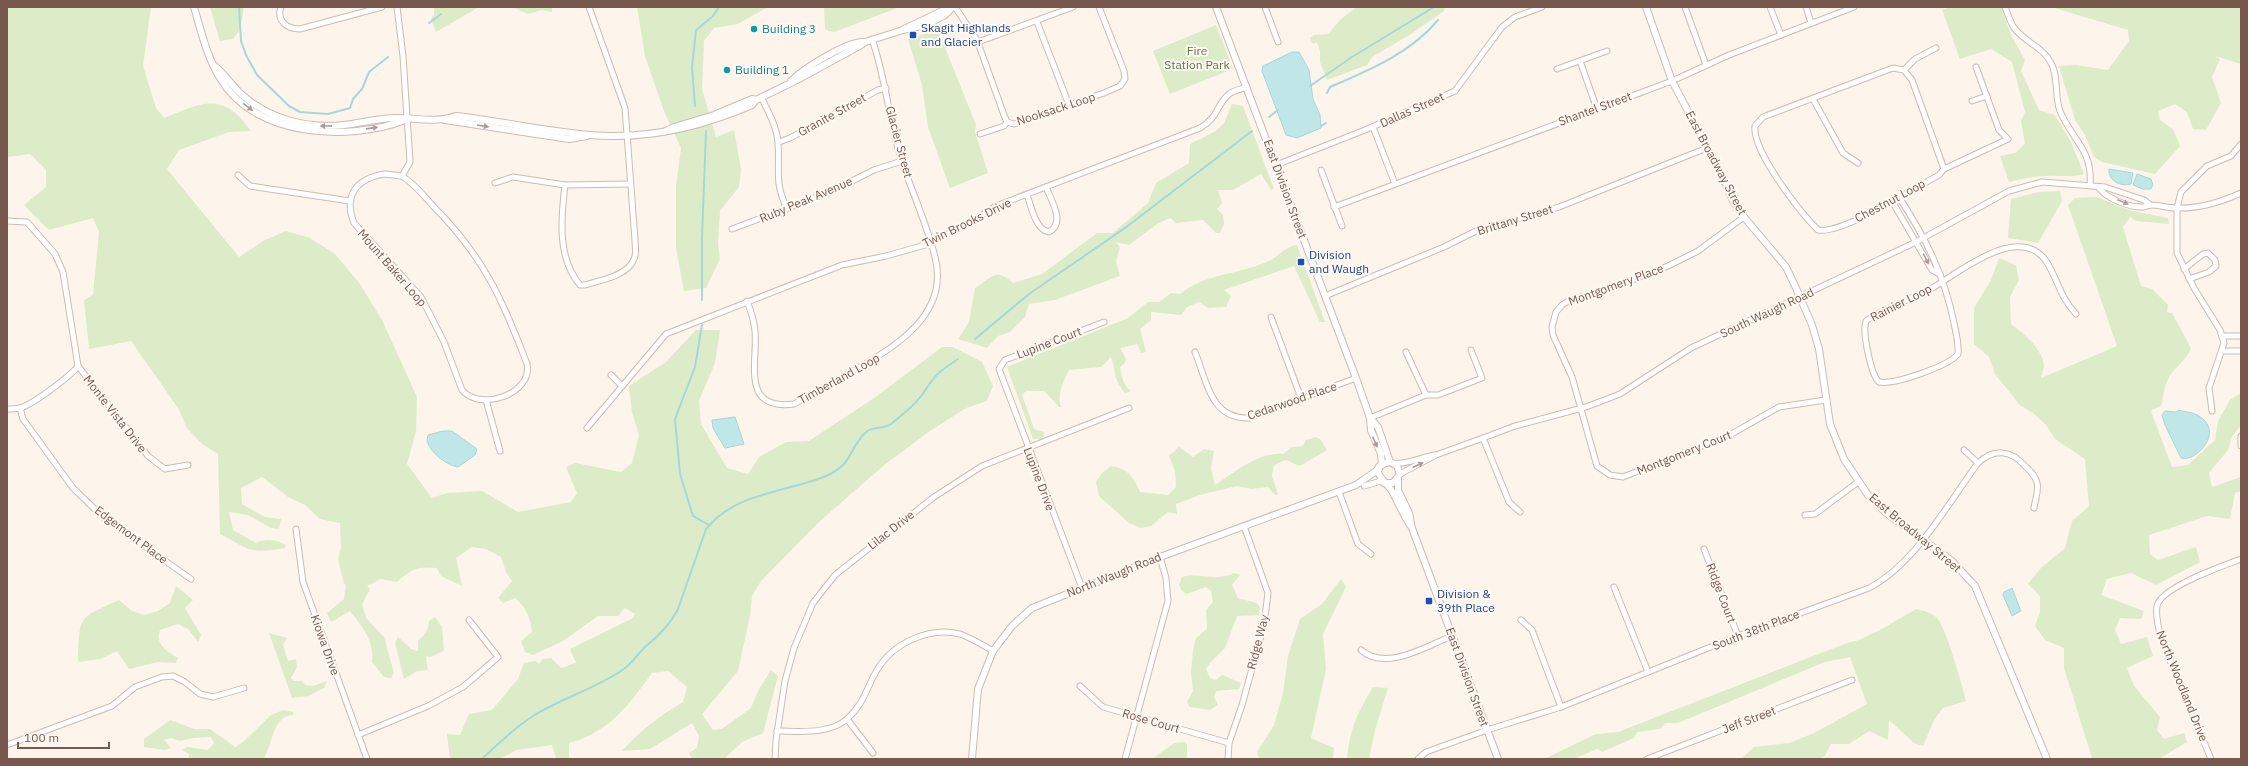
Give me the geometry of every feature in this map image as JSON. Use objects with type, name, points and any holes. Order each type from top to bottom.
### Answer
[{"type":"street","points":[[194,7],[204,40],[215,66],[240,93],[253,103],[278,117],[292,122],[329,126],[395,118],[445,120],[569,139],[590,135],[627,135],[666,131],[674,127],[714,115],[752,99],[758,98],[791,81],[797,80],[861,46],[865,42],[902,30],[944,10],[952,8]]},
{"type":"street","points":[[281,7],[281,20],[283,24],[292,29],[300,29],[382,7]]},
{"type":"street","points":[[238,175],[250,186],[350,201],[356,187],[372,176],[385,174],[402,176],[410,162],[403,56],[397,7]]},
{"type":"street","points":[[565,184],[562,238],[565,253],[576,280],[580,285],[585,285],[621,273],[631,266],[635,258],[625,108],[589,7]]},
{"type":"street","points":[[978,42],[1037,22],[1073,7]]},
{"type":"street","name":"Nooksack Loop","points":[[952,8],[978,42],[1008,122],[1014,124],[1120,86],[1125,79],[1099,7]]},
{"type":"street","name":"East Division Street","points":[[1216,7],[1356,378],[1370,418],[1371,430],[1381,454],[1380,467]]},
{"type":"street","points":[[1266,7],[1278,42]]},
{"type":"street","name":"Dallas Street","points":[[1276,165],[1373,127],[1454,91],[1502,27],[1515,17],[1542,7]]},
{"type":"street","name":"East Broadway Street","points":[[1646,7],[1672,81],[1724,179],[1733,201],[1744,217],[1786,267],[1800,297],[1812,325],[1819,349],[1826,400],[1833,434],[1844,459],[1858,482],[1885,512],[1952,561],[1975,586],[2047,759]]},
{"type":"street","points":[[1684,7],[1706,65]]},
{"type":"street","points":[[1770,7],[1781,35]]},
{"type":"street","points":[[1806,7],[1812,23]]},
{"type":"street","name":"Shantel Street","points":[[1334,207],[1672,81],[1706,65],[1844,9],[1854,7]]},
{"type":"street","points":[[2005,7],[2015,29],[2044,53],[2051,62],[2055,74],[2060,111],[2084,149],[2090,165],[2090,185]]},
{"type":"street","points":[[1037,22],[1069,105]]},
{"type":"street","name":"Glacier Street","points":[[872,39],[880,61],[902,161],[930,243]]},
{"type":"street","points":[[1936,48],[1915,59],[1904,70],[1912,80],[1944,169]]},
{"type":"street","points":[[1557,69],[1607,51]]},
{"type":"street","points":[[1580,61],[1596,109]]},
{"type":"street","points":[[1972,101],[1987,96],[1976,67]]},
{"type":"street","name":"Chestnut Loop","points":[[1904,70],[1893,68],[1763,117],[1755,126],[1755,136],[1781,186],[1818,230],[1825,232],[1852,221],[1939,175],[1944,169],[2008,139],[1999,130],[1987,96]]},
{"type":"street","name":"Twin Brooks Drive","points":[[586,428],[621,385],[666,334],[747,301],[842,266],[893,255],[930,243],[965,226],[996,206],[1200,128],[1215,117],[1225,98],[1231,93],[1247,86]]},
{"type":"street","name":"Granite Street","points":[[778,142],[790,138],[878,90],[886,88]]},
{"type":"street","points":[[758,98],[772,120],[778,142],[777,179],[787,209]]},
{"type":"street","points":[[1813,99],[1843,154],[1858,163]]},
{"type":"street","points":[[980,134],[1004,126],[1008,122]]},
{"type":"street","points":[[1373,127],[1395,184]]},
{"type":"street","points":[[2212,411],[2209,388],[2224,343],[2222,336],[2189,279],[2177,253],[2176,208],[2178,197],[2207,166],[2231,156],[2241,144]]},
{"type":"street","name":"Brittany Street","points":[[1325,296],[1444,248],[1476,231],[1559,207],[1707,148]]},
{"type":"street","name":"Ruby Peak Avenue","points":[[732,229],[828,193],[874,170],[902,161]]},
{"type":"street","points":[[1321,170],[1342,226]]},
{"type":"street","name":"Mount Baker Loop","points":[[350,201],[350,214],[358,229],[393,265],[421,297],[444,342],[462,390],[471,399],[486,400],[510,394],[519,388],[525,381],[528,371],[521,347],[501,300],[475,252],[446,219],[402,176]]},
{"type":"street","points":[[494,183],[513,177],[565,184],[630,184]]},
{"type":"street","name":"South Waugh Road","points":[[1399,476],[1436,455],[1528,423],[1582,409],[1620,394],[1691,348],[1916,242],[2009,191],[2042,182],[2090,185],[2098,188],[2103,193],[2134,206],[2143,208],[2150,205],[2176,208],[2221,202],[2241,193]]},
{"type":"street","points":[[1027,195],[1039,225],[1043,230],[1050,232],[1058,224],[1057,216],[1046,187]]},
{"type":"street","name":"South Waugh Road","points":[[2098,188],[2105,187],[2144,200],[2150,205]]},
{"type":"street","points":[[1899,197],[1924,237],[1926,246],[1938,266],[1944,281],[1994,251],[2010,246],[2027,248],[2040,254],[2046,261],[2063,300],[2076,314]]},
{"type":"street","points":[[1892,201],[1932,270],[1940,274]]},
{"type":"street","name":"Montgomery Place","points":[[1582,409],[1569,371],[1553,335],[1554,318],[1562,305],[1668,266],[1698,251],[1744,217]]},
{"type":"street","points":[[7,221],[27,222],[55,254],[63,272],[78,366]]},
{"type":"street","name":"Timberland Loop","points":[[747,301],[755,331],[753,379],[758,389],[768,401],[783,405],[794,404],[886,353],[921,320],[935,299],[937,289],[936,258],[930,243]]},
{"type":"street","points":[[2184,269],[2203,254],[2208,253],[2215,260],[2216,266],[2213,270],[2189,279]]},
{"type":"street","name":"Rainier Loop","points":[[1944,281],[1951,309],[1958,354],[1954,359],[1942,365],[1891,384],[1880,382],[1872,372],[1865,329],[1866,322],[1873,316],[1944,281]]},
{"type":"street","points":[[1271,317],[1301,398]]},
{"type":"street","name":"Lupine Court","points":[[999,369],[1005,360],[1104,322]]},
{"type":"street","points":[[2222,336],[2241,336]]},
{"type":"street","points":[[1370,418],[1426,395],[1438,395],[1482,378],[1472,350]]},
{"type":"street","points":[[2222,351],[2241,351]]},
{"type":"street","name":"Cedarwood Place","points":[[1196,352],[1214,402],[1222,411],[1230,416],[1249,418],[1356,378]]},
{"type":"street","points":[[1406,352],[1426,395]]},
{"type":"street","name":"Monte Vista Drive","points":[[7,409],[20,408],[72,374],[78,366],[148,456],[165,469],[188,465]]},
{"type":"street","name":"Lupine Drive","points":[[999,369],[1028,449],[1082,588]]},
{"type":"street","points":[[611,375],[621,385]]},
{"type":"street","points":[[486,400],[500,451]]},
{"type":"street","name":"Montgomery Court","points":[[1582,409],[1597,466],[1610,475],[1622,477],[1722,439],[1779,407],[1826,400]]},
{"type":"street","name":"Edgemont Place","points":[[20,408],[23,419],[78,493],[104,518],[191,579]]},
{"type":"street","name":"Lilac Drive","points":[[775,759],[777,731],[785,682],[794,648],[808,612],[822,590],[855,558],[934,496],[982,466],[1129,408]]},
{"type":"street","name":"East Division Street","points":[[1370,418],[1378,428],[1392,463]]},
{"type":"street","points":[[2241,436],[2241,446]]},
{"type":"street","points":[[1483,438],[1509,502],[1520,512]]},
{"type":"street","points":[[1964,450],[1978,463]]},
{"type":"street","name":"South 38th Place","points":[[1418,759],[1426,752],[1487,730],[1560,707],[1738,636],[1869,588],[1886,579],[1898,568],[1922,540],[1978,463],[1991,454],[1999,452],[2009,453],[2019,459],[2033,474],[2037,483],[2034,508]]},
{"type":"street","name":"South Waugh Road","points":[[1392,463],[1408,462],[1421,456],[1436,455]]},
{"type":"street","points":[[1392,463],[1399,469],[1399,476],[1393,483],[1383,482],[1379,477],[1380,467],[1392,463]]},
{"type":"street","name":"North Waugh Road","points":[[972,759],[978,689],[993,650],[1012,626],[1032,608],[1160,557],[1339,492],[1356,485],[1380,467]]},
{"type":"street","name":"East Division Street","points":[[1399,476],[1398,490],[1410,513],[1412,528]]},
{"type":"street","name":"East Division Street","points":[[1383,482],[1390,488],[1412,528],[1498,759]]},
{"type":"street","name":"North Waugh Road","points":[[1356,485],[1364,486],[1383,482]]},
{"type":"street","points":[[1805,515],[1816,514],[1858,482]]},
{"type":"street","points":[[1339,492],[1358,544],[1371,554]]},
{"type":"street","name":"Ridge Way","points":[[1228,759],[1229,743],[1242,706],[1264,624],[1268,594],[1244,526]]},
{"type":"street","name":"Kiowa Drive","points":[[296,529],[302,582],[367,759]]},
{"type":"street","name":"Ridge Court","points":[[1704,549],[1738,636]]},
{"type":"street","points":[[1125,759],[1168,601],[1166,578],[1160,557]]},
{"type":"street","name":"North Woodland Drive","points":[[2211,759],[2161,639],[2156,618],[2157,604],[2166,592],[2241,559]]},
{"type":"street","points":[[1614,587],[1648,672]]},
{"type":"street","points":[[358,735],[428,706],[463,687],[498,656],[469,620]]},
{"type":"street","points":[[1521,620],[1532,630],[1560,707]]},
{"type":"street","points":[[777,731],[809,731],[828,728],[847,719],[865,698],[877,669],[900,644],[932,633],[960,634],[993,650]]},
{"type":"street","points":[[1361,650],[1368,656],[1382,660],[1399,657],[1452,636]]},
{"type":"street","points":[[7,745],[112,706],[135,687],[162,677],[173,676],[185,682],[200,694],[213,697],[244,688]]},
{"type":"street","name":"Jeff Street","points":[[1647,759],[1852,680]]},
{"type":"street","name":"Rose Court","points":[[1080,686],[1103,707],[1229,743]]},
{"type":"street","points":[[847,719],[873,753]]},
{"type":"green space","points":[[7,7],[151,7],[143,66],[156,108],[164,118],[201,105],[221,105],[231,110],[251,131],[229,132],[179,150],[167,169],[239,257],[263,241],[286,231],[310,238],[335,254],[360,284],[382,320],[417,397],[416,431],[407,464],[432,498],[447,493],[482,491],[518,512],[571,502],[577,493],[566,467],[576,463],[621,472],[632,463],[639,435],[632,412],[629,386],[666,362],[696,330],[720,330],[715,363],[699,401],[701,424],[727,468],[748,474],[759,457],[786,442],[809,441],[874,398],[942,347],[953,347],[982,362],[993,386],[987,401],[966,408],[930,431],[883,466],[818,523],[761,581],[752,596],[750,616],[738,671],[702,714],[713,730],[722,729],[751,708],[758,691],[771,670],[778,676],[763,733],[742,742],[724,759],[692,759],[689,753],[697,748],[699,736],[692,723],[650,749],[622,751],[636,736],[683,702],[687,687],[668,671],[652,673],[635,696],[607,725],[583,738],[569,743],[569,759],[556,759],[552,745],[517,750],[500,759],[450,759],[447,734],[460,735],[469,714],[492,710],[518,679],[524,663],[535,661],[539,664],[543,659],[551,658],[561,668],[576,663],[570,649],[633,618],[635,614],[625,608],[618,616],[598,616],[563,641],[533,655],[525,652],[521,641],[532,632],[527,613],[515,598],[503,603],[498,598],[512,581],[506,572],[501,557],[486,549],[472,547],[456,558],[462,586],[441,576],[437,568],[430,567],[415,569],[406,574],[397,582],[381,579],[367,586],[370,589],[362,604],[366,618],[384,637],[394,673],[391,678],[384,677],[372,662],[372,648],[367,635],[350,611],[331,622],[327,613],[344,599],[346,585],[344,584],[338,559],[341,547],[340,523],[320,519],[305,505],[288,497],[262,477],[241,488],[242,504],[265,517],[281,519],[279,529],[271,528],[248,515],[229,512],[233,530],[256,543],[264,540],[275,541],[286,545],[285,548],[264,551],[250,549],[220,534],[218,454],[202,444],[187,428],[178,408],[131,341],[89,349],[84,300],[93,295],[99,232],[93,218],[49,230],[24,205],[46,187],[46,170],[30,154],[7,157]]},
{"type":"green space","points":[[210,7],[244,7],[240,30],[233,39],[220,41]]},
{"type":"green space","points":[[434,7],[479,7],[436,32],[431,19],[434,14]]},
{"type":"green space","points":[[512,7],[552,7],[552,12],[542,10],[528,14]]},
{"type":"green space","points":[[637,7],[768,7],[738,24],[714,28],[704,41],[702,89],[716,137],[734,130],[741,169],[739,187],[720,211],[718,243],[720,259],[706,288],[684,291],[676,248],[676,186],[681,148],[664,111],[645,56]]},
{"type":"green space","points":[[824,7],[900,7],[834,32],[825,30]]},
{"type":"green space","points":[[1357,7],[1445,7],[1444,11],[1411,34],[1372,57],[1367,65],[1327,80],[1320,62],[1320,51],[1317,42],[1313,44],[1310,38],[1314,35],[1328,34],[1341,19]]},
{"type":"green space","points":[[1949,7],[2001,7],[2012,37],[2025,60],[2021,71],[2039,110],[2055,115],[2071,142],[2084,174],[2037,177],[2009,182],[2000,156],[2015,153],[2025,144],[2021,121],[2025,112],[2012,62],[1991,49],[1960,59],[1942,10]]},
{"type":"green space","points":[[2051,7],[2241,7],[2241,64],[2215,56],[2220,59],[2212,77],[2221,103],[2206,130],[2193,129],[2187,112],[2175,104],[2158,111],[2160,120],[2173,129],[2180,146],[2155,174],[2102,162],[2094,157],[2085,135],[2075,120],[2059,66],[2076,65],[2108,70],[2129,41],[2128,30]]},
{"type":"green space","name":"Fire Station Park","points":[[1216,25],[1233,69],[1170,94],[1153,51]]},
{"type":"green space","points":[[938,30],[976,125],[975,132],[988,173],[950,188],[928,127],[922,85],[908,39]]},
{"type":"green space","points":[[1232,104],[1243,106],[1274,189],[1271,190],[1261,174],[1233,190],[1218,190],[1222,203],[1217,209],[1223,215],[1224,224],[1220,233],[1216,233],[1203,220],[1176,223],[1170,218],[1157,224],[1129,245],[1116,242],[1120,247],[1116,262],[1120,276],[1055,300],[1029,304],[1025,317],[1010,332],[998,336],[987,348],[958,339],[969,322],[975,288],[994,275],[1002,275],[1013,283],[1042,274],[1097,233],[1113,233],[1148,203],[1156,183],[1189,163],[1190,144],[1216,131],[1224,123]]},
{"type":"green space","points":[[2060,191],[2062,201],[2038,243],[2008,238],[2011,199],[2039,192]]},
{"type":"green space","points":[[2097,197],[2128,210],[2168,218],[2169,224],[2136,221],[2130,217],[2123,227],[2141,286],[2152,289],[2168,305],[2167,312],[2172,313],[2191,348],[2185,359],[2169,377],[2162,405],[2151,411],[2172,467],[2188,465],[2215,440],[2218,421],[2230,400],[2241,393],[2241,425],[2232,437],[2228,450],[2209,473],[2212,487],[2241,477],[2241,491],[2235,493],[2230,519],[2207,516],[2149,535],[2150,554],[2158,560],[2196,547],[2200,562],[2156,585],[2131,573],[2107,579],[2101,595],[2144,611],[2141,619],[2120,618],[2115,630],[2121,644],[2147,637],[2153,656],[2127,668],[2134,686],[2160,717],[2157,730],[2164,739],[2184,733],[2187,742],[2159,759],[2092,758],[2064,668],[2064,648],[2045,640],[2035,626],[2040,612],[2040,596],[2028,584],[2041,568],[2065,548],[2072,521],[2089,506],[2085,459],[2055,439],[2046,425],[2034,414],[2019,404],[1995,374],[1989,357],[1974,344],[1974,308],[1991,280],[1999,258],[2016,265],[2019,280],[2010,297],[2011,324],[2032,342],[2040,354],[2044,366],[2041,378],[2117,346],[2068,205],[2075,198]]},
{"type":"green space","points":[[1297,245],[1325,322],[1320,322],[1294,266],[1224,290],[1231,296],[1226,307],[1208,308],[1199,302],[1187,307],[1181,315],[1151,312],[1151,320],[1140,329],[1146,352],[1141,353],[1137,344],[1120,348],[1126,359],[1125,363],[1120,367],[1122,377],[1126,386],[1131,391],[1125,393],[1118,383],[1111,357],[1101,367],[1069,370],[1060,393],[1061,407],[1059,407],[1044,391],[1026,391],[1022,395],[1034,429],[1044,432],[1044,436],[1040,439],[1033,439],[1007,367],[1128,318],[1148,302],[1159,302],[1171,293],[1180,294],[1209,279],[1254,267],[1273,259],[1288,248]]},
{"type":"green space","points":[[1316,437],[1321,440],[1327,450],[1300,466],[1286,460],[1274,465],[1272,476],[1278,494],[1275,495],[1268,487],[1251,489],[1237,486],[1200,495],[1176,504],[1177,514],[1168,512],[1151,526],[1141,528],[1129,523],[1099,496],[1096,482],[1102,473],[1111,466],[1122,469],[1130,474],[1140,492],[1168,495],[1176,487],[1175,471],[1169,456],[1179,447],[1193,457],[1204,449],[1214,451],[1211,468],[1215,485],[1247,464],[1265,456],[1283,454],[1292,447],[1303,446],[1306,440]]},
{"type":"green space","points":[[1234,573],[1240,575],[1232,585],[1238,598],[1257,603],[1260,607],[1259,615],[1237,616],[1225,648],[1206,669],[1210,678],[1216,680],[1222,675],[1241,683],[1239,689],[1216,691],[1214,697],[1218,705],[1210,710],[1190,707],[1187,702],[1193,691],[1191,672],[1193,650],[1196,638],[1207,629],[1206,610],[1213,602],[1211,591],[1206,587],[1187,594],[1182,591],[1179,585],[1182,577],[1221,577]]},
{"type":"green space","points":[[1341,579],[1346,587],[1323,634],[1326,669],[1311,738],[1334,748],[1333,759],[1259,759],[1257,752],[1274,725],[1283,693],[1288,656],[1300,619],[1322,604]]},
{"type":"green space","points":[[176,586],[193,600],[185,608],[201,635],[198,642],[188,629],[178,624],[160,630],[159,640],[166,650],[178,658],[176,663],[158,662],[129,669],[117,651],[100,659],[79,662],[79,634],[84,620],[89,615],[119,600],[132,611],[144,615],[158,611],[170,603]]},
{"type":"green space","points":[[1916,609],[1931,614],[1940,622],[1953,656],[1966,701],[1943,708],[1934,720],[1923,746],[1914,743],[1889,720],[1888,740],[1869,731],[1849,744],[1831,744],[1825,756],[1820,759],[1741,759],[1754,747],[1789,743],[1814,733],[1867,704],[1850,657],[1825,662],[1678,723],[1665,723],[1660,729],[1637,732],[1634,738],[1602,752],[1597,749],[1574,759],[1544,759],[1596,734],[1618,732],[1847,643],[1859,640],[1882,629]]},
{"type":"green space","points":[[435,617],[442,627],[444,651],[430,657],[426,656],[428,670],[417,671],[404,679],[395,643],[398,637],[411,649],[418,651],[418,640],[426,632],[429,621]]},
{"type":"green space","points":[[269,633],[287,638],[283,645],[288,661],[296,659],[297,667],[291,678],[294,681],[302,681],[305,685],[313,686],[327,681],[324,688],[308,696],[292,698]]},
{"type":"green space","points":[[1373,687],[1388,688],[1375,730],[1369,759],[1347,759],[1352,730]]},
{"type":"green space","points":[[283,710],[293,712],[294,715],[287,716],[277,725],[263,759],[189,759],[189,754],[182,750],[187,747],[208,750],[214,743],[211,737],[192,738],[180,741],[171,738],[164,740],[171,748],[165,750],[144,747],[144,739],[170,720],[194,729],[210,729],[235,747],[242,743],[271,715]]},
{"type":"green space","points":[[1185,742],[1187,744],[1187,758],[1189,759],[1152,759],[1174,743]]},
{"type":"water","points":[[1292,52],[1299,52],[1309,70],[1313,99],[1320,115],[1321,128],[1297,138],[1286,135],[1262,71],[1263,66]]},
{"type":"water","points":[[2109,169],[2133,173],[2131,184],[2123,185],[2113,180],[2109,173]]},
{"type":"water","points":[[2137,174],[2151,179],[2153,185],[2151,189],[2143,189],[2133,185]]},
{"type":"water","points":[[2179,410],[2197,415],[2206,422],[2209,429],[2209,437],[2206,444],[2194,456],[2187,458],[2181,458],[2165,425],[2162,415],[2165,411],[2176,412]]},
{"type":"water","points":[[735,417],[744,444],[725,448],[713,428],[712,420]]},
{"type":"water","points":[[443,431],[452,431],[477,449],[475,455],[458,467],[443,461],[431,449],[427,440],[428,435]]},
{"type":"water","points":[[2012,588],[2021,611],[2012,616],[2003,595],[2004,592]]},
{"type":"waterway","points":[[239,7],[241,41],[246,55],[257,75],[289,106],[300,112],[328,114],[350,108],[353,99],[362,89],[369,72],[388,57]]},
{"type":"waterway","points":[[695,106],[692,67],[696,30],[713,16],[719,7]]},
{"type":"waterway","points":[[1310,86],[1352,57],[1434,7]]},
{"type":"waterway","points":[[429,23],[441,14]]},
{"type":"waterway","points":[[1327,93],[1330,87],[1360,74],[1402,51],[1427,32],[1438,20]]},
{"type":"waterway","points":[[1269,117],[1278,110]]},
{"type":"waterway","points":[[1321,126],[1326,123]]},
{"type":"waterway","points":[[702,300],[702,238],[706,131]]},
{"type":"waterway","points":[[975,339],[1029,294],[1125,228],[1252,131]]},
{"type":"waterway","points":[[702,325],[695,367],[675,419],[680,474],[693,516],[709,525]]},
{"type":"waterway","points":[[482,759],[513,731],[533,716],[602,682],[624,669],[668,625],[678,609],[706,529],[718,517],[746,500],[810,482],[835,471],[846,462],[859,440],[867,431],[891,424],[915,403],[938,373],[958,359]]},
{"type":"place","name":"Building 3","points":[[754,29]]},
{"type":"place","name":"Skagit Highlands and Glacier","points":[[913,35]]},
{"type":"place","name":"Building 1","points":[[727,70]]},
{"type":"place","name":"Division and Waugh","points":[[1301,262]]},
{"type":"place","name":"Division & 39th Place","points":[[1429,601]]}]
